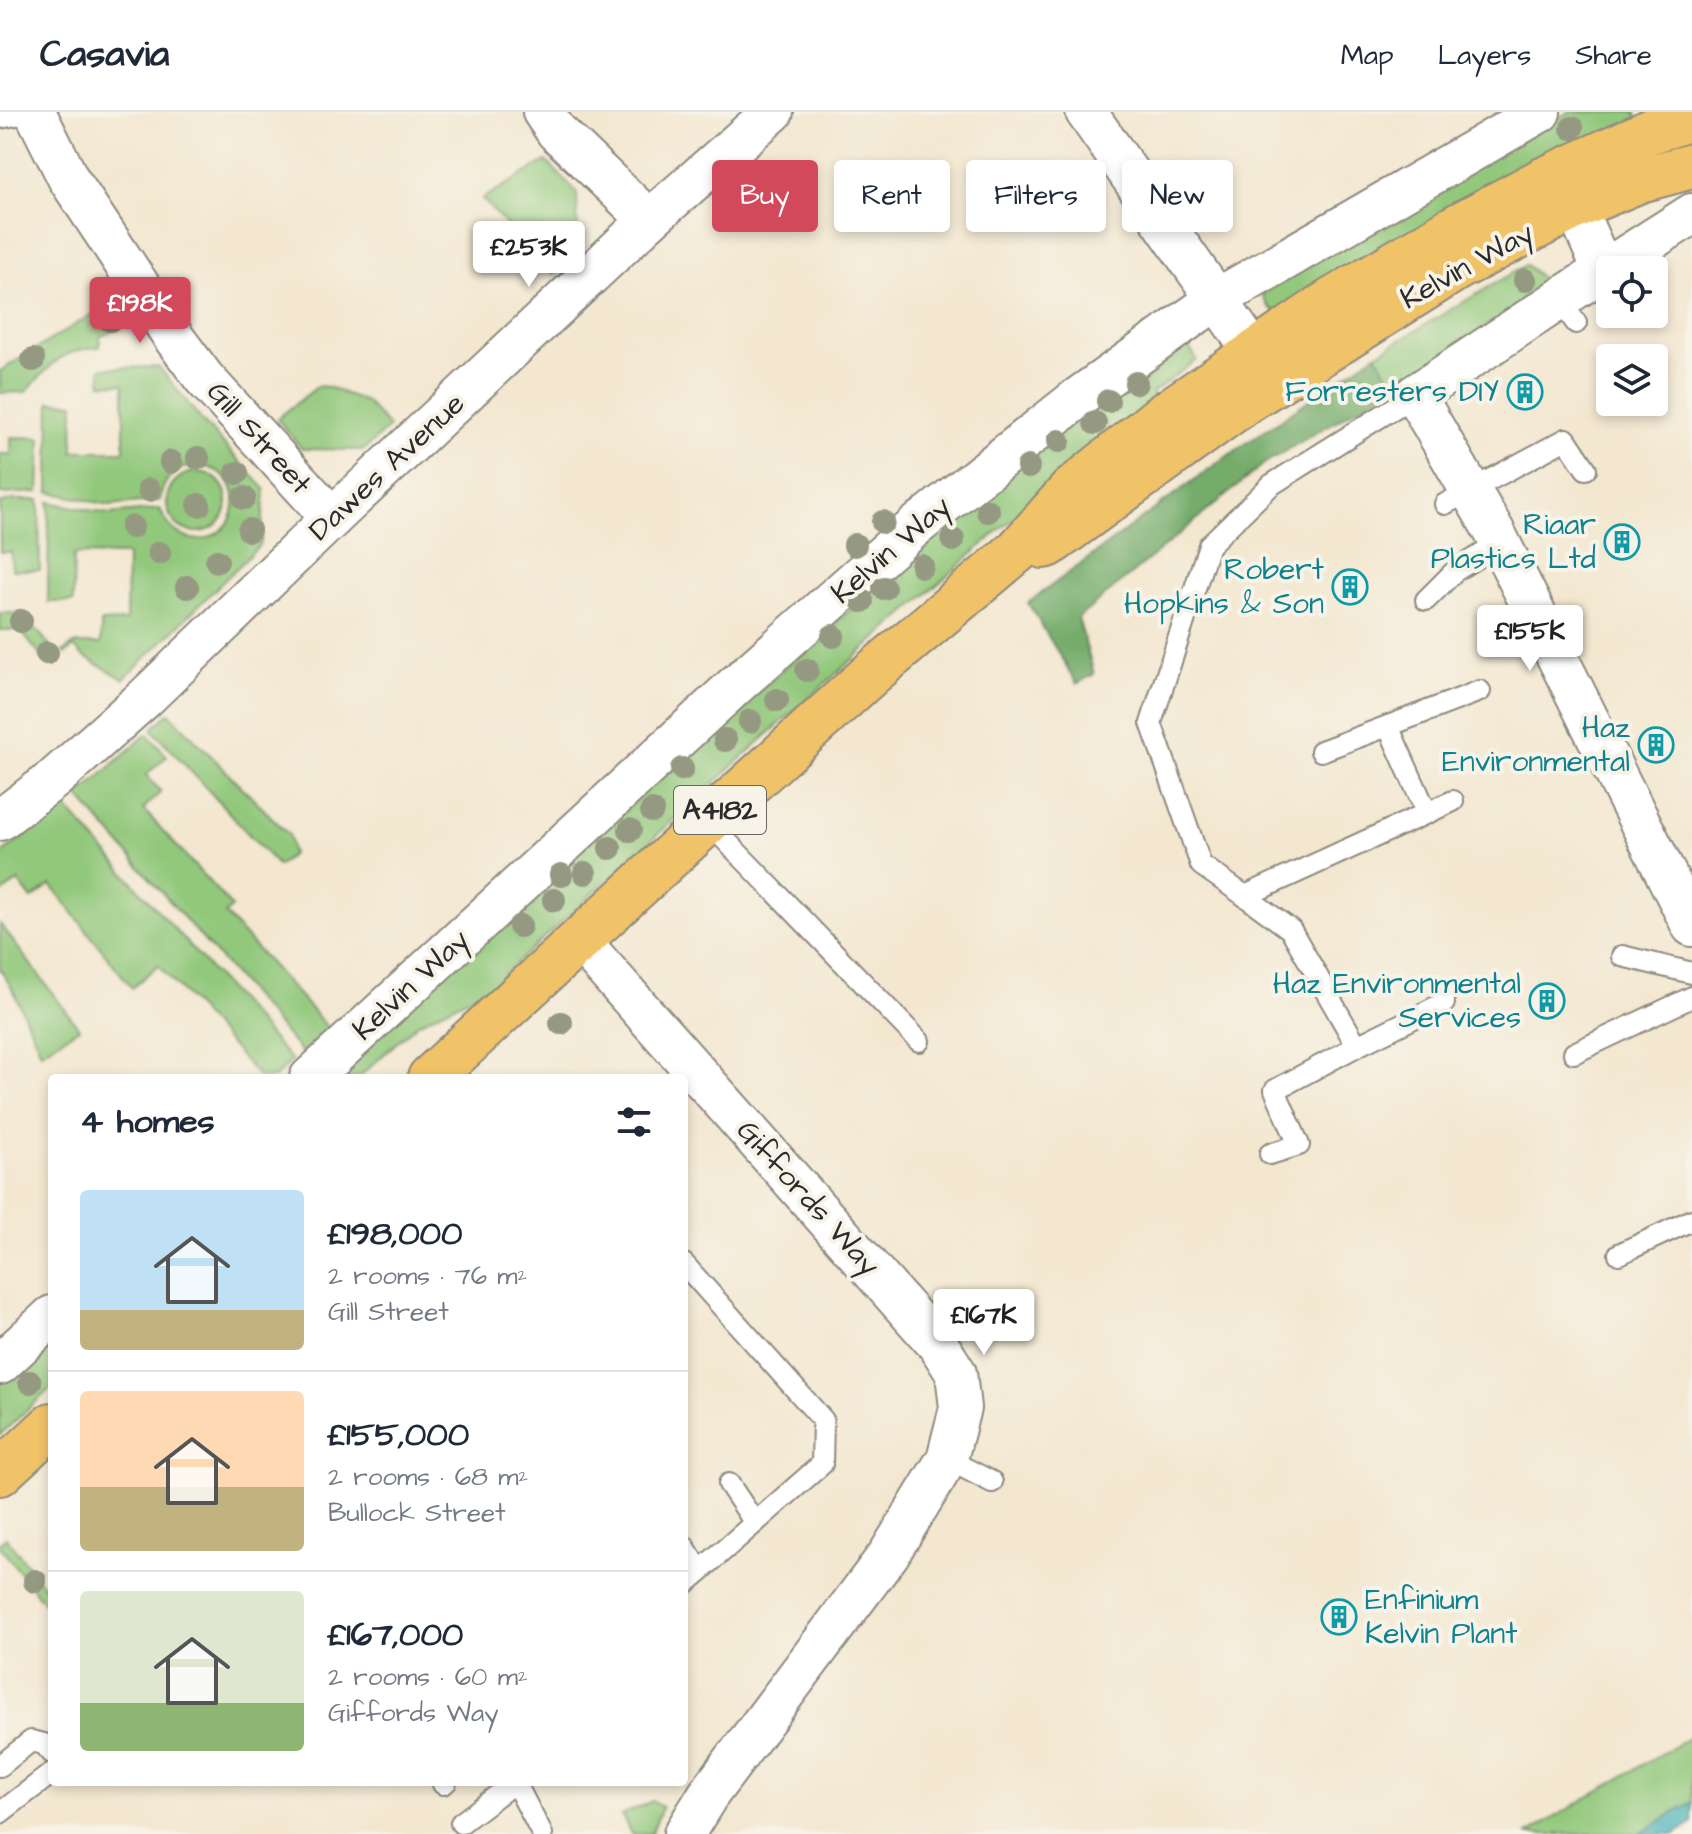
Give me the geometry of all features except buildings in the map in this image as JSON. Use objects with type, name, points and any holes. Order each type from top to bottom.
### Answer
[{"type":"main road","name":"Kelvin Way","points":[[434,1074],[872,673],[1017,551],[1071,490],[1159,418],[1331,301],[1436,239],[1545,179],[1651,131],[1692,118]]},
{"type":"main road","name":"Kelvin Way","points":[[1017,551],[1048,545],[1246,401],[1457,268],[1575,207],[1640,180],[1692,166]]},
{"type":"main road","points":[[0,1473],[48,1429]]},
{"type":"street","name":"Gill Street","points":[[34,112],[68,178],[174,338],[204,378],[332,518]]},
{"type":"street","points":[[543,112],[556,131],[649,220]]},
{"type":"street","name":"Dawes Avenue","points":[[0,820],[54,779],[129,713],[649,220],[773,112]]},
{"type":"street","points":[[1086,112],[1255,354],[1275,362],[1411,274],[1433,282]]},
{"type":"street","name":"Kelvin Way","points":[[314,1074],[736,685],[916,526],[1079,397],[1217,299],[1540,112]]},
{"type":"street","points":[[1436,239],[1458,247],[1556,195],[1575,207],[1597,256]]},
{"type":"street","points":[[1625,256],[1692,214]]},
{"type":"street","points":[[1596,278],[1567,311],[1415,395],[1458,497],[1500,543],[1538,599],[1690,915]]},
{"type":"street","name":"Giffords Way","points":[[580,941],[939,1346],[956,1373],[960,1408],[947,1459],[889,1554],[708,1795],[684,1834]]},
{"type":"street","points":[[0,1364],[48,1320]]},
{"type":"lane","points":[[0,118],[34,112]]},
{"type":"lane","points":[[1357,1046],[1291,930],[1201,865],[1151,723],[1209,545],[1271,485],[1415,395]]},
{"type":"lane","points":[[1458,497],[1566,439],[1586,469]]},
{"type":"lane","points":[[1426,600],[1455,571],[1500,543]]},
{"type":"lane","points":[[1321,751],[1480,691]]},
{"type":"lane","points":[[1388,726],[1427,813]]},
{"type":"lane","points":[[1245,896],[1453,801]]},
{"type":"lane","points":[[708,822],[919,1041]]},
{"type":"lane","points":[[1622,956],[1692,973]]},
{"type":"lane","points":[[1574,1053],[1692,997]]},
{"type":"lane","points":[[1270,1154],[1299,1145],[1275,1090],[1444,1003]]},
{"type":"lane","points":[[1619,1254],[1692,1220]]},
{"type":"lane","points":[[688,1268],[823,1420],[822,1464],[688,1582]]},
{"type":"lane","points":[[947,1459],[992,1482]]},
{"type":"lane","points":[[729,1484],[755,1523]]},
{"type":"lane","points":[[688,1552],[700,1571]]},
{"type":"lane","points":[[0,1766],[31,1741],[44,1744],[48,1748]]},
{"type":"lane","points":[[0,1813],[48,1776]]},
{"type":"lane","points":[[461,1823],[510,1786]]},
{"type":"lane","points":[[517,1786],[542,1834]]},
{"type":"green space","points":[[1569,112],[1635,112],[1638,119],[1282,315],[1265,301],[1262,294],[1502,148]]},
{"type":"green space","points":[[546,161],[577,192],[578,251],[553,274],[482,199]]},
{"type":"green space","points":[[1526,265],[1544,280],[1520,306],[1395,386],[1376,354]]},
{"type":"green space","points":[[112,302],[127,324],[100,337],[100,347],[66,355],[50,366],[26,392],[0,393],[0,371]]},
{"type":"green space","points":[[1185,341],[1197,360],[1152,393],[1160,405],[998,531],[768,734],[490,987],[418,1023],[362,1074],[336,1074],[559,867],[1014,465]]},
{"type":"green space","points":[[1376,354],[1395,386],[1265,463],[1078,618],[1094,674],[1077,684],[1028,603],[1216,464]]},
{"type":"green space","points":[[159,367],[203,422],[265,489],[261,544],[124,679],[84,657],[74,647],[65,654],[63,652],[74,644],[101,644],[101,622],[126,621],[127,555],[74,554],[73,602],[48,602],[49,502],[109,514],[160,509],[175,530],[197,540],[214,535],[226,526],[233,512],[234,495],[228,481],[217,471],[204,466],[190,466],[176,472],[166,483],[160,500],[110,505],[49,492],[50,402],[74,403],[73,451],[124,451],[124,384],[101,383],[101,368]]},
{"type":"green space","points":[[318,386],[366,402],[389,427],[364,450],[302,449],[277,419]]},
{"type":"green space","points":[[11,437],[41,438],[39,492],[0,494],[0,454],[11,454]]},
{"type":"green space","points":[[197,472],[208,474],[218,481],[225,491],[225,513],[218,523],[208,530],[197,532],[186,530],[176,523],[169,513],[167,502],[169,491],[176,481],[186,474]]},
{"type":"green space","points":[[12,500],[39,500],[40,570],[12,570],[11,552],[0,552],[0,504]]},
{"type":"green space","points":[[0,613],[23,613],[60,658],[49,666],[20,630],[0,630]]},
{"type":"green space","points":[[169,713],[289,835],[292,854],[278,866],[152,729]]},
{"type":"green space","points":[[147,734],[167,756],[146,775],[161,792],[143,809],[232,907],[225,914],[328,1028],[302,1053],[78,796]]},
{"type":"green space","points":[[65,806],[292,1061],[278,1074],[256,1074],[158,965],[132,988],[51,885],[32,899],[18,881],[0,895],[0,855]]},
{"type":"green space","points":[[0,924],[79,1028],[41,1052],[0,969]]},
{"type":"green space","points":[[48,1339],[48,1391],[0,1435],[0,1383]]},
{"type":"green space","points":[[6,1537],[48,1592],[48,1608],[0,1547]]},
{"type":"green space","points":[[1692,1736],[1692,1802],[1639,1834],[1528,1834],[1583,1800]]},
{"type":"green space","points":[[652,1801],[662,1807],[651,1834],[631,1834],[622,1815]]},
{"type":"water","points":[[1692,1802],[1692,1824],[1675,1834],[1639,1834]]},
{"type":"place","name":"Forresters DIY","points":[[1525,392]]},
{"type":"place","name":"Riaar Plastics Ltd","points":[[1622,542]]},
{"type":"place","name":"Robert Hopkins & Son","points":[[1350,587]]},
{"type":"place","name":"Haz Environmental","points":[[1656,745]]},
{"type":"place","name":"Haz Environmental Services","points":[[1547,1001]]},
{"type":"place","name":"Enfinium Kelvin Plant","points":[[1339,1617]]}]
